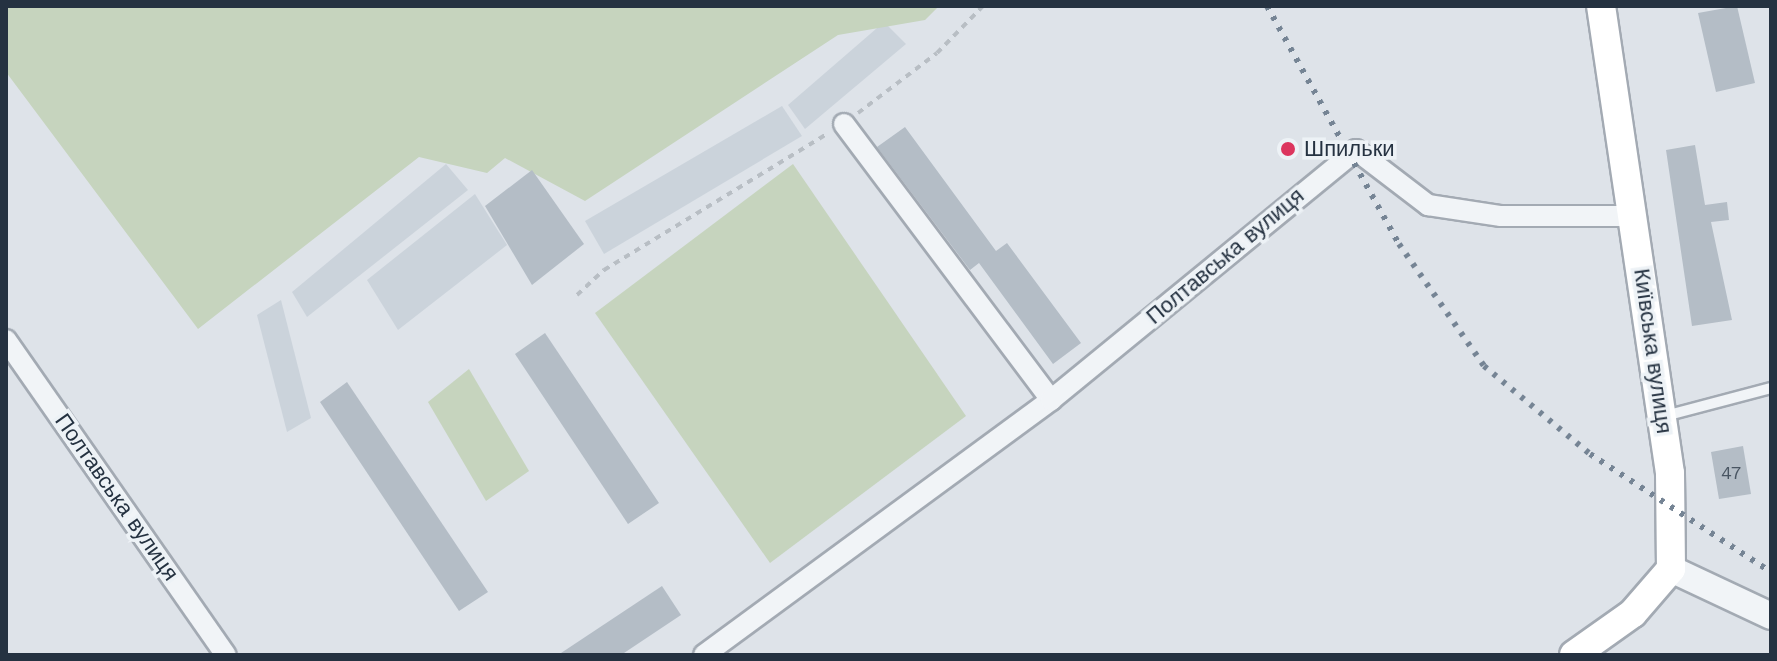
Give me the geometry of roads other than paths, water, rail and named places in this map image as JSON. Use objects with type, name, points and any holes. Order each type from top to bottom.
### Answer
[{"type":"main road","name":"Київська вулиця","points":[[1601,6],[1663,417],[1671,569]]},
{"type":"main road","points":[[1574,655],[1633,613],[1671,569]]},
{"type":"street","points":[[844,124],[1051,400]]},
{"type":"street","name":"Полтавська вулиця","points":[[704,655],[1051,400],[1356,150],[1428,205],[1501,216],[1633,216]]},
{"type":"street","name":"Полтавська вулиця","points":[[6,340],[226,655]]},
{"type":"street","points":[[1671,569],[1771,616]]},
{"type":"lane","points":[[1663,417],[1771,388]]},
{"type":"railway","points":[[1267,6],[1399,244],[1484,366],[1590,454],[1771,572]]},
{"type":"place","name":"Шпильки","points":[[1288,149]]}]
